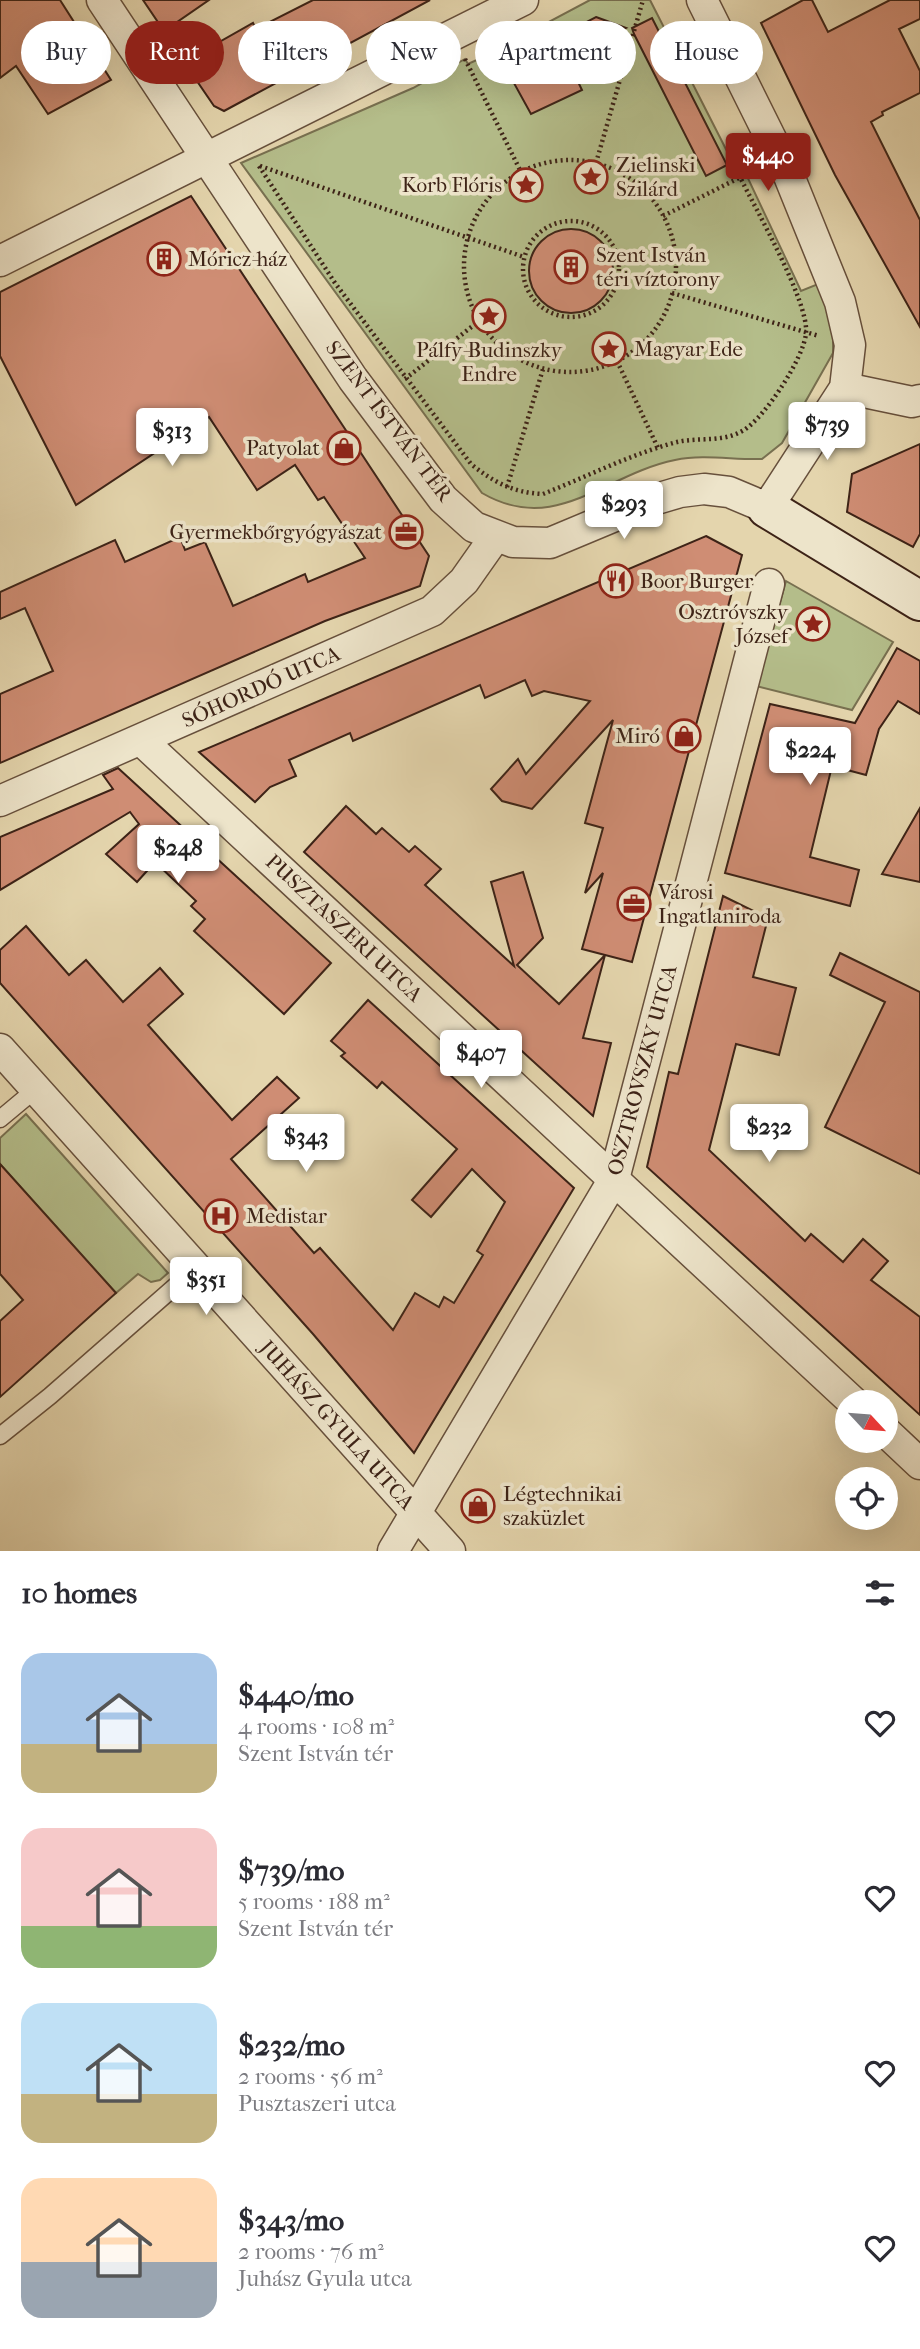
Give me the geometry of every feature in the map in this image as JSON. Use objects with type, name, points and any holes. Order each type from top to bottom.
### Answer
[{"type":"street","name":"SZENT ISTVÁN TÉR","points":[[102,0],[353,379],[443,499],[474,527],[513,542],[550,543],[680,492],[704,489],[729,492],[767,508]]},
{"type":"street","points":[[0,261],[523,0]]},
{"type":"street","points":[[702,0],[787,172],[840,302],[850,345],[845,388],[767,508],[920,601]]},
{"type":"street","points":[[845,388],[912,401],[920,400]]},
{"type":"street","name":"SÓHORDÓ UTCA","points":[[0,801],[142,741],[432,611],[464,581],[495,537]]},
{"type":"street","name":"OSZTROVSZKY UTCA","points":[[393,1551],[614,1179],[769,584]]},
{"type":"street","name":"PUSZTASZERI UTCA","points":[[142,741],[840,1390]]},
{"type":"street","name":"JUHÁSZ GYULA UTCA","points":[[0,1049],[450,1551]]},
{"type":"street","points":[[898,1443],[920,1464]]},
{"type":"lane","points":[[0,1119],[36,1089]]},
{"type":"lane","points":[[0,1436],[50,1396],[196,1268]]},
{"type":"path","points":[[596,163],[643,0]]},
{"type":"path","points":[[461,61],[465,59],[520,172]]},
{"type":"path","points":[[550,162],[596,163],[635,183],[663,216],[675,254],[672,293],[652,333],[617,361],[580,371],[543,369],[506,351],[479,321],[465,280],[468,237],[488,199],[520,172],[550,162]]},
{"type":"path","points":[[258,166],[335,283],[471,464],[491,480],[522,493],[542,494],[680,441],[722,438],[744,430],[768,407],[800,351],[806,332],[800,302],[740,177],[663,216]]},
{"type":"path","points":[[363,202],[524,257]]},
{"type":"path","points":[[572,220],[602,231],[612,244],[620,274],[607,303],[594,313],[579,318],[562,317],[548,312],[535,302],[524,281],[524,257],[531,242],[542,231],[556,223],[572,220]]},
{"type":"path","points":[[672,293],[850,345]]},
{"type":"path","points":[[405,379],[479,321]]},
{"type":"path","points":[[617,361],[658,448]]},
{"type":"path","points":[[507,487],[543,369]]},
{"type":"green space","points":[[590,0],[650,0],[661,21],[650,21],[650,84],[693,84],[733,163],[746,174],[801,291],[823,282],[833,313],[833,353],[782,443],[762,459],[708,457],[675,460],[650,467],[580,498],[534,508],[509,505],[482,493],[241,163],[420,84],[461,84],[461,61],[465,59],[468,64],[475,61],[475,84],[636,84],[636,21],[550,21]]},
{"type":"green space","points":[[786,581],[893,642],[852,710],[756,686]]},
{"type":"green space","points":[[26,1114],[168,1273],[160,1280],[151,1282],[138,1274],[116,1293],[0,1164],[0,1138]]},
{"type":"building","points":[[0,0],[60,0],[73,21],[21,21],[21,74],[16,66],[0,78]]},
{"type":"building","points":[[143,0],[209,0],[179,21],[157,21]]},
{"type":"building","points":[[313,0],[430,0],[391,21],[366,21],[366,34],[352,42],[352,21],[272,21]]},
{"type":"building","points":[[803,0],[812,0],[828,32],[890,0],[920,0],[920,19],[899,29],[920,71],[920,93],[882,112],[883,115],[871,122],[920,220],[920,327],[835,175],[763,27],[763,22]]},
{"type":"building","points":[[596,17],[607,21],[588,21]]},
{"type":"building","points":[[652,18],[654,21],[650,21],[650,66],[636,38],[636,26]]},
{"type":"building","points":[[238,31],[238,84],[274,84],[224,111],[214,106],[199,84],[224,84],[224,39]]},
{"type":"building","points":[[28,84],[104,84],[48,114]]},
{"type":"building","points":[[514,84],[579,84],[582,90],[531,114]]},
{"type":"building","points":[[659,84],[686,84],[727,165],[706,176]]},
{"type":"building","points":[[191,196],[429,556],[420,586],[325,621],[0,763],[0,694],[53,671],[25,608],[0,619],[0,592],[115,540],[125,562],[180,537],[185,550],[205,542],[233,606],[305,574],[308,582],[365,558],[324,497],[318,500],[295,465],[257,490],[209,417],[76,505],[0,356],[0,292]]},
{"type":"building","name":"Szent István téri víztorony","points":[[571,229],[587,232],[601,241],[610,255],[613,271],[610,287],[601,301],[587,310],[571,313],[555,310],[541,301],[532,287],[529,271],[532,255],[541,241],[555,232]]},
{"type":"building","points":[[920,444],[920,534],[913,547],[847,512],[852,474]]},
{"type":"building","points":[[706,536],[742,555],[632,962],[582,949],[603,873],[585,893],[603,828],[585,823],[613,720],[532,809],[502,801],[491,789],[518,759],[526,774],[590,701],[544,691],[532,696],[525,680],[485,698],[480,685],[353,741],[350,733],[289,760],[296,776],[270,787],[255,802],[199,752]]},
{"type":"building","points":[[897,648],[920,661],[920,714],[898,701],[879,729],[866,775],[832,766],[810,857],[859,870],[850,906],[725,873],[770,704],[855,723]]},
{"type":"building","points":[[118,768],[331,963],[284,1014],[194,931],[205,919],[191,906],[196,901],[155,862],[137,882],[106,854],[139,824],[130,812],[0,890],[0,837],[113,789],[103,775]]},
{"type":"building","points":[[346,806],[376,834],[382,828],[409,852],[415,846],[441,869],[425,885],[514,966],[491,882],[523,872],[543,938],[517,965],[559,1004],[605,955],[583,1038],[611,1043],[593,1116],[304,852]]},
{"type":"building","points":[[920,808],[920,882],[882,874]]},
{"type":"building","points":[[723,896],[768,918],[753,977],[796,988],[779,1055],[736,1044],[709,1150],[805,1241],[811,1234],[843,1262],[863,1239],[888,1261],[871,1280],[920,1317],[920,1415],[898,1395],[898,1390],[892,1390],[647,1167],[669,1072],[678,1074]]},
{"type":"building","points":[[26,926],[69,975],[86,960],[123,1002],[160,968],[183,994],[148,1025],[232,1120],[277,1077],[299,1098],[231,1159],[314,1253],[320,1248],[393,1330],[415,1293],[439,1307],[444,1297],[454,1303],[483,1255],[477,1251],[505,1202],[472,1169],[431,1217],[412,1200],[457,1149],[382,1082],[377,1088],[341,1056],[345,1053],[331,1041],[368,1000],[574,1188],[414,1453],[313,1334],[0,983],[0,950]]},
{"type":"building","points":[[840,953],[920,992],[920,1174],[825,1127],[885,1002],[830,975]]},
{"type":"building","points":[[0,1164],[116,1293],[0,1397],[0,1321],[23,1300],[0,1274]]},
{"type":"place","name":"Zielinski Szilárd","points":[[591,177]]},
{"type":"place","name":"Korb Flóris","points":[[526,185]]},
{"type":"place","name":"Móricz-ház","points":[[164,259]]},
{"type":"place","name":"Szent István téri víztorony","points":[[571,267]]},
{"type":"place","name":"Pálfy-Budinszky Endre","points":[[489,316]]},
{"type":"place","name":"Magyar Ede","points":[[609,349]]},
{"type":"place","name":"Patyolat","points":[[344,448]]},
{"type":"place","name":"Gyermekbőrgyógyászat","points":[[406,532]]},
{"type":"place","name":"Boor Burger","points":[[616,581]]},
{"type":"place","name":"Osztróvszky József","points":[[813,624]]},
{"type":"place","name":"Miró","points":[[684,736]]},
{"type":"place","name":"Városi Ingatlaniroda","points":[[634,904]]},
{"type":"place","name":"Medistar","points":[[221,1216]]},
{"type":"place","name":"Légtechnikai szaküzlet","points":[[478,1506]]}]
